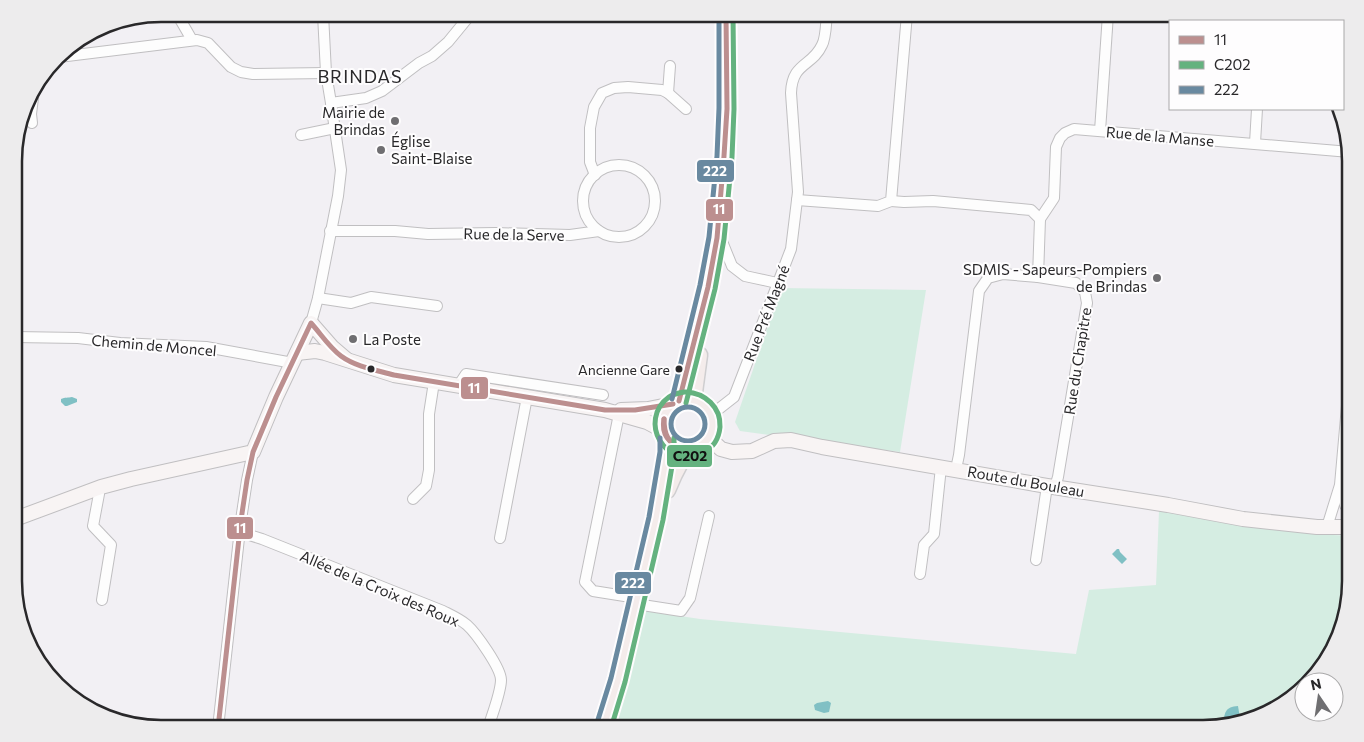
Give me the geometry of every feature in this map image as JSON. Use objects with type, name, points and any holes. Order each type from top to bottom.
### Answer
[{"type":"main road","points":[[681,402],[689,356],[699,323],[715,249],[727,118],[726,22]]},
{"type":"main road","points":[[606,720],[618,680],[656,518],[667,453],[663,423],[664,416],[668,410],[681,402],[700,403],[707,408],[711,415],[713,423],[709,438],[695,448],[679,448],[672,444],[665,434]]},
{"type":"main road","points":[[656,518],[674,474],[687,449]]},
{"type":"street","points":[[182,22],[192,40]]},
{"type":"street","points":[[219,720],[247,480],[254,452],[276,397],[308,329],[318,298],[338,196],[341,170],[326,73],[323,22]]},
{"type":"street","points":[[331,103],[366,98],[382,91],[419,63],[432,56],[448,42],[464,22]]},
{"type":"street","name":"Rue Pré Magné","points":[[711,415],[734,397],[790,249],[798,192],[791,83],[796,72],[815,55],[823,44],[827,22]]},
{"type":"street","points":[[891,201],[906,22]]},
{"type":"street","points":[[1100,131],[1107,22]]},
{"type":"street","points":[[72,55],[192,40],[208,43],[231,66],[241,72],[253,74],[326,73]]},
{"type":"street","points":[[668,93],[670,66]]},
{"type":"street","points":[[599,232],[591,224],[583,205],[584,194],[594,175],[590,162],[590,128],[594,107],[602,93],[614,88],[628,87],[662,90],[686,109]]},
{"type":"street","points":[[1255,143],[1258,110]]},
{"type":"street","points":[[31,114],[32,123]]},
{"type":"street","points":[[301,135],[335,128]]},
{"type":"street","name":"Rue de la Manse","points":[[1040,219],[1054,198],[1056,147],[1060,138],[1065,133],[1074,129],[1341,151]]},
{"type":"street","name":"Rue de la Serve","points":[[330,230],[361,228],[428,234],[570,235],[599,232],[623,237],[635,234],[645,226],[652,216],[655,204],[654,192],[649,181],[640,172],[629,167],[617,166],[605,168],[594,175]]},
{"type":"street","points":[[797,200],[878,206],[891,201],[934,201],[1031,210],[1040,219],[1038,277]]},
{"type":"street","points":[[717,230],[732,266],[746,276],[777,283]]},
{"type":"street","name":"Rue du Chapitre","points":[[956,469],[979,291],[988,278],[1003,274],[1076,283],[1085,292],[1087,303],[1058,477],[1051,486]]},
{"type":"street","points":[[318,298],[351,303],[371,297],[437,306]]},
{"type":"street","points":[[308,329],[310,342],[325,353]]},
{"type":"street","points":[[308,329],[332,346],[346,359]]},
{"type":"street","name":"Chemin de Moncel","points":[[22,337],[78,338],[120,343],[206,348],[295,358]]},
{"type":"street","points":[[295,358],[315,351],[394,375],[605,410],[647,422],[665,434]]},
{"type":"street","points":[[458,386],[466,374],[603,395]]},
{"type":"street","points":[[413,499],[426,486],[430,470],[428,434],[434,382]]},
{"type":"street","points":[[500,538],[527,397]]},
{"type":"street","points":[[605,410],[635,410],[681,402]]},
{"type":"street","points":[[619,414],[585,582],[593,591],[681,611],[690,598],[709,516]]},
{"type":"street","name":"Route du Bouleau","points":[[709,438],[721,449],[732,452],[752,451],[774,441],[791,440],[1242,519],[1341,527]]},
{"type":"street","points":[[22,516],[98,488],[254,452]]},
{"type":"street","points":[[920,574],[924,545],[934,534],[941,467]]},
{"type":"street","points":[[1327,527],[1340,485],[1341,474]]},
{"type":"street","points":[[1340,485],[1341,489]]},
{"type":"street","points":[[1036,560],[1051,486]]},
{"type":"street","points":[[98,488],[93,526],[111,545],[102,600]]},
{"type":"street","name":"Allée de la Croix des Roux","points":[[240,532],[262,538],[443,611],[466,624],[485,647],[501,677],[501,685],[491,720]]},
{"type":"green space","points":[[781,288],[926,290],[900,452],[740,431],[735,422]]},
{"type":"green space","points":[[1159,511],[1317,534],[1341,535],[1339,607],[1334,625],[1323,650],[1307,672],[1294,672],[1294,685],[1280,696],[1247,712],[1229,717],[1211,719],[616,720],[641,610],[700,619],[1076,654],[1089,590],[1156,585]]},
{"type":"water","points":[[72,397],[77,399],[77,402],[65,406],[61,402],[61,399]]},
{"type":"water","points":[[1117,549],[1127,559],[1122,564],[1112,554]]},
{"type":"water","points":[[828,701],[831,703],[829,712],[824,713],[815,710],[814,705]]},
{"type":"water","points":[[1238,706],[1239,714],[1224,718],[1226,711]]},
{"type":"transit line","name":"222","points":[[672,399],[700,285],[709,237],[717,156],[719,22]]},
{"type":"transit line","name":"11","points":[[679,401],[708,287],[717,238],[727,109],[726,22]]},
{"type":"transit line","name":"C202","points":[[686,403],[715,289],[724,239],[732,157],[734,109],[733,22]]},
{"type":"transit line","name":"11","points":[[219,720],[241,520],[253,452],[276,397],[311,323],[333,349],[347,360],[366,368],[394,375],[605,410],[635,410],[673,404]]},
{"type":"transit line","name":"C202","points":[[684,392],[669,397],[660,407],[655,418],[656,430],[660,441],[667,449],[678,455],[690,456],[704,452],[713,445],[720,427],[720,420],[715,407],[710,402],[699,395],[686,392]]},
{"type":"transit line","name":"222","points":[[688,407],[700,412],[705,424],[700,436],[688,441],[676,436],[671,424],[676,412],[688,407]]},
{"type":"transit line","name":"11","points":[[664,419],[668,438],[683,449]]},
{"type":"transit line","name":"11","points":[[664,419],[663,425],[667,438],[683,449]]},
{"type":"transit line","name":"222","points":[[598,720],[611,678],[649,517],[660,452],[660,438]]},
{"type":"transit line","name":"C202","points":[[614,720],[625,682],[663,520],[674,454],[674,438]]},
{"type":"place","name":"Mairie de Brindas","points":[[395,121]]},
{"type":"place","name":"Église Saint-Blaise","points":[[381,150]]},
{"type":"place","name":"SDMIS - Sapeurs-Pompiers de Brindas","points":[[1157,278]]},
{"type":"place","name":"La Poste","points":[[353,339]]},
{"type":"place","name":"Ancienne Gare","points":[[679,369]]},
{"type":"district","name":"BRINDAS","points":[[360,76]]}]
